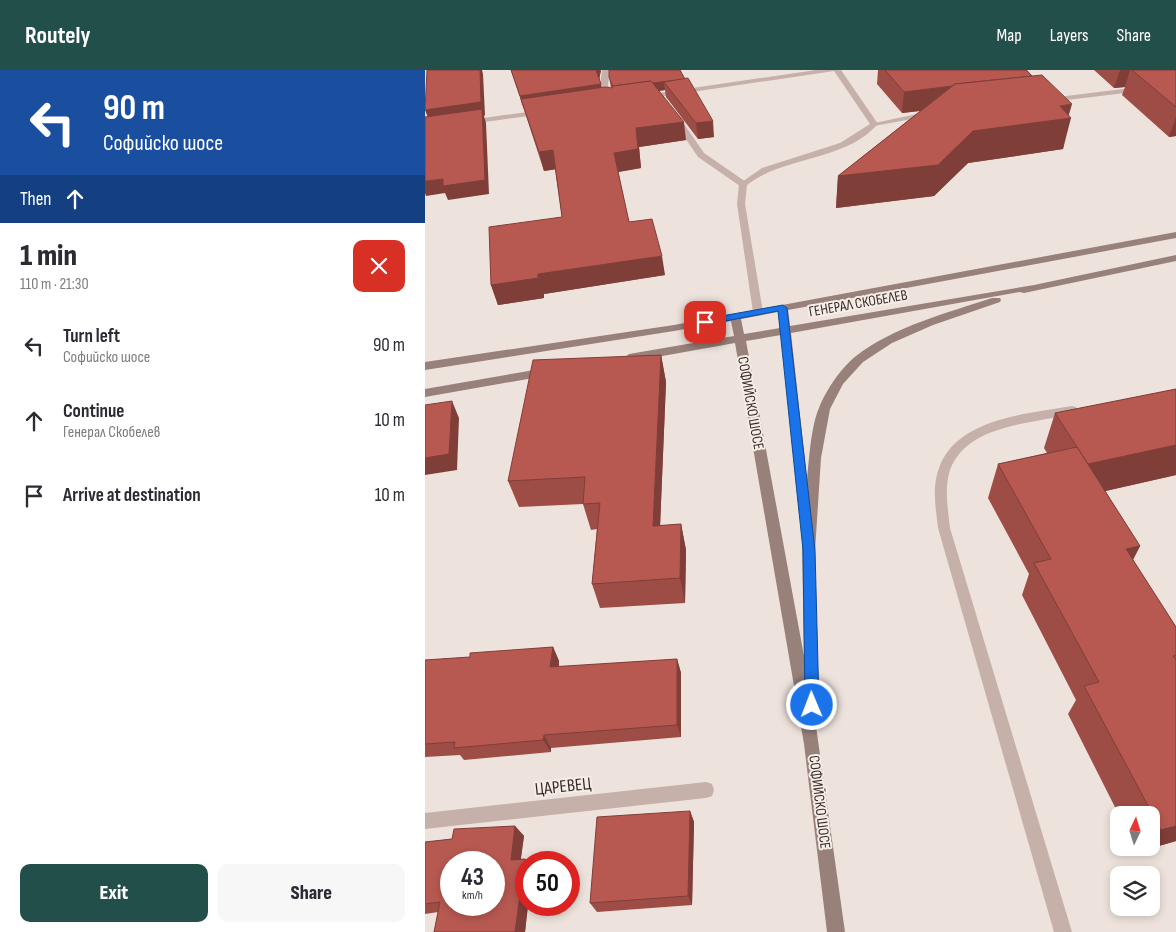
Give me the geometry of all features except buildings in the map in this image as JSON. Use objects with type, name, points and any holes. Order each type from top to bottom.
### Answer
[{"type":"main road","points":[[425,366],[735,317],[1176,234]]},
{"type":"main road","points":[[812,744],[809,550],[815,458],[824,409],[839,382],[859,359],[888,341],[929,324],[1031,287],[1176,258]]},
{"type":"main road","name":"ГЕНЕРАЛ СКОБЕЛЕВ","points":[[621,360],[1031,287]]},
{"type":"main road","points":[[783,308],[809,550]]},
{"type":"main road","name":"СОФИЙСКО ШОСЕ","points":[[735,317],[812,744],[836,932]]},
{"type":"main road","points":[[425,393],[562,370]]},
{"type":"street","points":[[606,70],[604,85],[611,103]]},
{"type":"street","points":[[638,98],[662,102],[831,70]]},
{"type":"street","points":[[837,70],[874,124]]},
{"type":"street","points":[[1038,101],[1147,89]]},
{"type":"street","points":[[601,104],[620,101]]},
{"type":"street","points":[[662,102],[685,129],[701,155],[743,184]]},
{"type":"street","points":[[464,123],[552,111]]},
{"type":"street","points":[[758,312],[741,204],[743,184],[754,174],[784,162],[843,145],[861,135],[874,124],[940,112]]},
{"type":"street","points":[[1063,932],[944,528],[941,496],[944,470],[959,446],[981,431],[1005,423],[1081,409]]},
{"type":"street","name":"ЦАРЕВЕЦ","points":[[425,821],[706,790]]},
{"type":"route","points":[[705,322],[783,308],[809,550],[812,705]]}]
